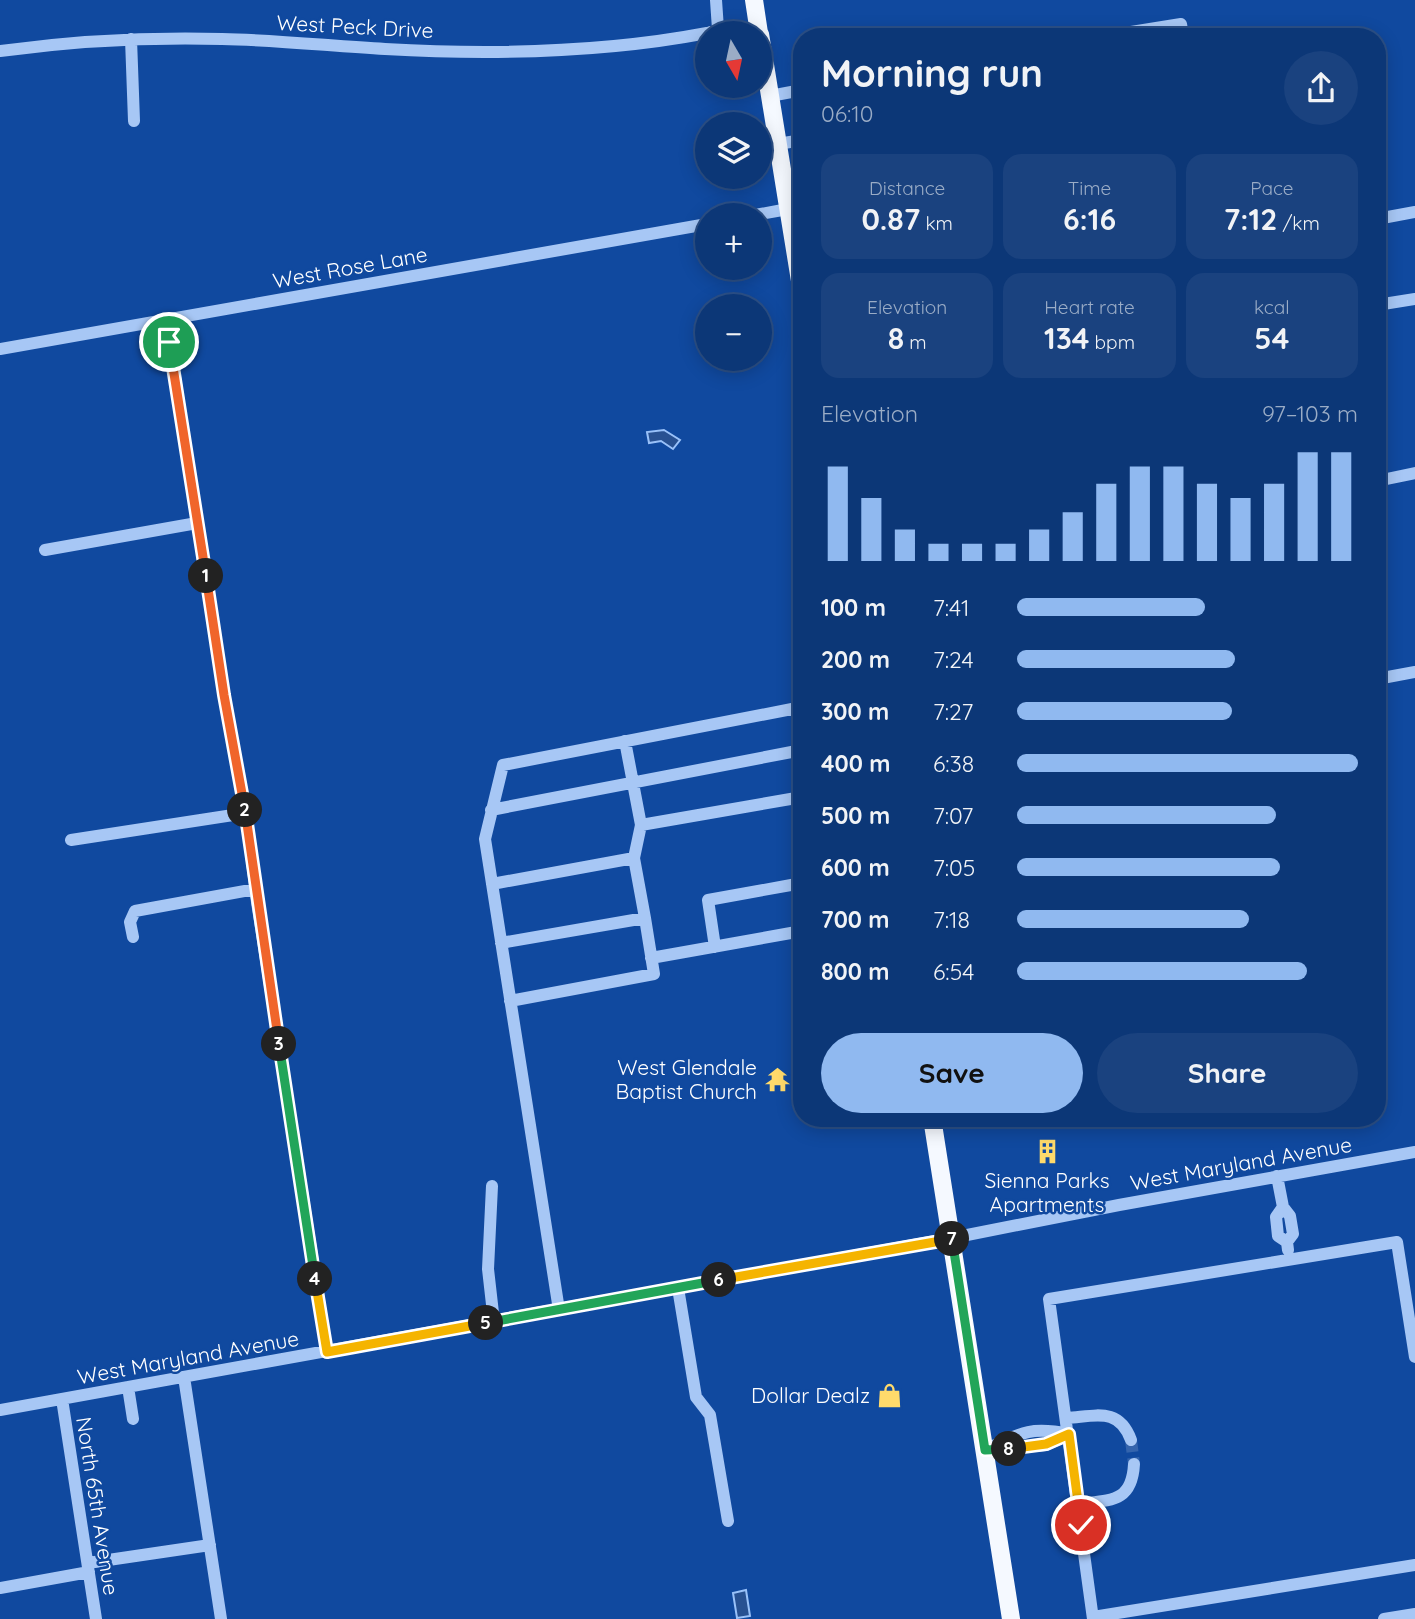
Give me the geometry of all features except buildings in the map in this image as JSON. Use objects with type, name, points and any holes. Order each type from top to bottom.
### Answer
[{"type":"main road","points":[[754,0],[758,21]]},
{"type":"main road","points":[[770,98],[778,144],[793,188],[788,209],[793,239]]},
{"type":"main road","points":[[934,1127],[1012,1619]]},
{"type":"street","points":[[713,21],[716,0]]},
{"type":"street","points":[[1154,28],[1181,24],[1182,28]]},
{"type":"street","name":"West Peck Drive","points":[[0,51],[131,39],[222,39],[490,52],[581,48],[695,34]]},
{"type":"street","points":[[131,39],[134,121]]},
{"type":"street","points":[[772,96],[793,92]]},
{"type":"street","points":[[778,144],[793,142]]},
{"type":"street","points":[[772,212],[788,209]]},
{"type":"street","points":[[1386,217],[1415,212]]},
{"type":"street","name":"West Rose Lane","points":[[0,349],[695,225]]},
{"type":"street","points":[[1386,304],[1415,299]]},
{"type":"street","points":[[166,319],[224,695],[246,813],[327,1352]]},
{"type":"street","points":[[1386,479],[1415,473]]},
{"type":"street","points":[[45,550],[197,523]]},
{"type":"street","points":[[1386,677],[1415,672]]},
{"type":"street","points":[[559,1310],[485,839],[503,765],[793,709]]},
{"type":"street","points":[[510,1001],[654,974],[634,858],[641,825],[625,741]]},
{"type":"street","points":[[491,810],[793,752]]},
{"type":"street","points":[[641,825],[793,799]]},
{"type":"street","points":[[71,840],[246,813]]},
{"type":"street","points":[[492,884],[634,858]]},
{"type":"street","points":[[715,947],[708,900],[793,885]]},
{"type":"street","points":[[133,937],[130,922],[135,911],[256,889]]},
{"type":"street","points":[[501,943],[645,918]]},
{"type":"street","points":[[651,958],[793,934]]},
{"type":"street","name":"West Maryland Avenue","points":[[0,1410],[1415,1152]]},
{"type":"street","points":[[1278,1176],[1283,1208],[1276,1217],[1278,1236],[1287,1242],[1289,1259]]},
{"type":"street","points":[[492,1186],[488,1269],[494,1322]]},
{"type":"street","points":[[1415,1357],[1396,1242],[1049,1299],[1093,1618],[1415,1565]]},
{"type":"street","points":[[678,1288],[696,1397],[710,1415],[728,1521]]},
{"type":"street","points":[[184,1377],[221,1619]]},
{"type":"street","points":[[128,1387],[133,1419]]},
{"type":"street","name":"North 65th Avenue","points":[[62,1399],[96,1619]]},
{"type":"street","points":[[1067,1418],[1105,1415],[1117,1419],[1126,1427],[1131,1440]]},
{"type":"street","points":[[985,1450],[1022,1432],[1044,1429],[1069,1434]]},
{"type":"street","points":[[1078,1504],[1113,1500],[1127,1492],[1133,1480],[1134,1464]]},
{"type":"street","points":[[0,1588],[88,1567],[209,1545]]},
{"type":"street","points":[[1384,1619],[1415,1614]]},
{"type":"water","points":[[664,430],[680,440],[673,449],[661,441],[649,443],[647,432]]},
{"type":"water","points":[[746,1590],[750,1616],[737,1618],[733,1593]]},
{"type":"tunnel","points":[[1131,1440],[1134,1464]]},
{"type":"place","name":"West Glendale Baptist Church","points":[[777,1079]]},
{"type":"place","name":"Sienna Parks Apartments","points":[[1047,1151]]},
{"type":"place","name":"Dollar Dealz","points":[[890,1395]]},
{"type":"route","points":[[169,342],[224,695],[245,808],[257,902],[327,1352],[952,1238],[985,1450],[1026,1448],[1046,1444],[1069,1434],[1081,1525]]}]
